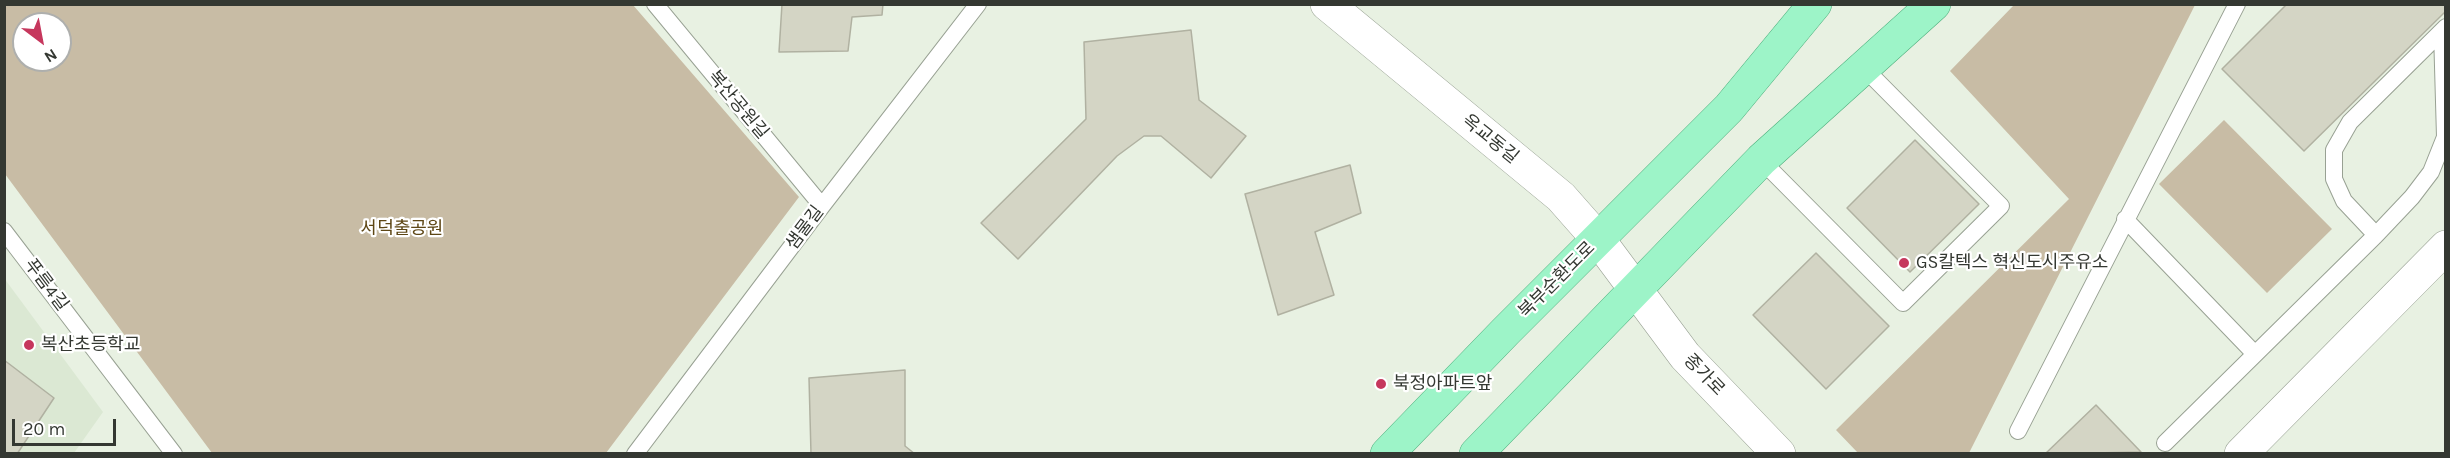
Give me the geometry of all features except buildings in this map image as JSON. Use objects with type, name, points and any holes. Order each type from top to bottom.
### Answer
[{"type":"main road","name":"북부순환도로","points":[[1387,453],[1729,108],[1815,4]]},
{"type":"main road","points":[[1476,453],[1767,155],[1934,4]]},
{"type":"street","name":"옥교동길","points":[[1327,4],[1561,196],[1598,239],[1635,291]]},
{"type":"street","points":[[2241,453],[2445,247]]},
{"type":"street","name":"종가로","points":[[1635,291],[1685,356],[1779,453]]},
{"type":"lane","name":"복산공원길","points":[[655,4],[822,206]]},
{"type":"lane","name":"샘물길","points":[[635,453],[978,4]]},
{"type":"lane","points":[[2018,431],[2236,4]]},
{"type":"lane","points":[[2376,235],[2344,201],[2334,178],[2334,150],[2350,122],[2444,29]]},
{"type":"lane","points":[[2165,443],[2376,235],[2412,197],[2431,172],[2445,137],[2444,29]]},
{"type":"lane","points":[[1767,155],[1903,303],[2001,206],[1864,68]]},
{"type":"lane","points":[[2125,219],[2255,354]]},
{"type":"lane","name":"푸름4길","points":[[4,231],[174,453]]},
{"type":"shaded area","name":"복산초등학교","points":[[4,278],[103,412],[74,453],[5,453]]},
{"type":"green space","name":"서덕출공원","points":[[5,5],[633,5],[799,197],[606,453],[212,453],[5,174]]},
{"type":"green space","points":[[2014,5],[2195,5],[1969,453],[1858,453],[1836,430],[2069,199],[1950,71]]},
{"type":"green space","points":[[2224,120],[2332,229],[2267,293],[2159,184]]},
{"type":"place","name":"GS칼텍스 혁신도시주유소","points":[[1904,263]]},
{"type":"place","name":"복산초등학교","points":[[29,345]]},
{"type":"place","name":"북정아파트앞","points":[[1381,384]]}]
